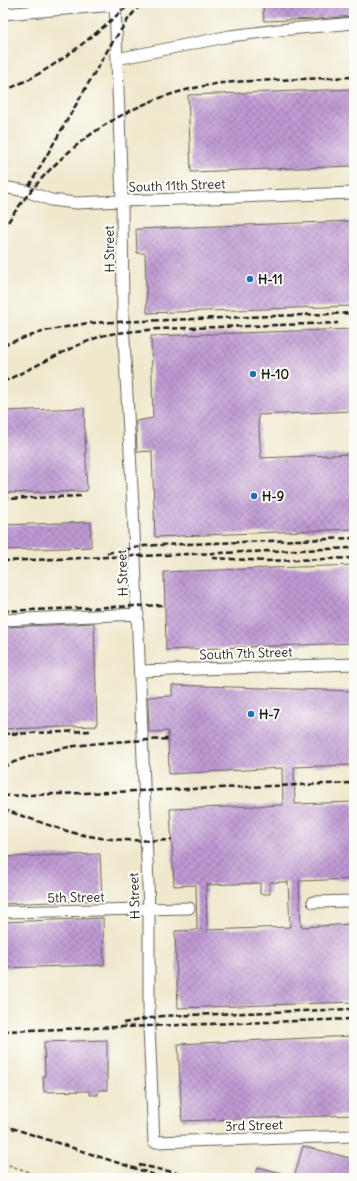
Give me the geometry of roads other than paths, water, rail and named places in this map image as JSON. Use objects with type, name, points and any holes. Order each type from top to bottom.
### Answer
[{"type":"lane","points":[[3,14],[115,4]]},
{"type":"lane","name":"H Street","points":[[115,4],[122,201],[123,321],[138,614],[149,910],[149,1026],[154,1142]]},
{"type":"lane","points":[[117,59],[230,36],[354,23]]},
{"type":"lane","name":"South 11th Street","points":[[3,187],[26,191],[51,200],[76,204],[354,193]]},
{"type":"lane","points":[[3,620],[138,614]]},
{"type":"lane","name":"South 7th Street","points":[[140,671],[354,664]]},
{"type":"lane","points":[[313,902],[354,901]]},
{"type":"lane","name":"5th Street","points":[[3,912],[189,908]]},
{"type":"lane","name":"3rd Street","points":[[154,1142],[354,1136]]},
{"type":"railway","points":[[3,91],[21,83],[54,64],[86,41],[131,3]]},
{"type":"railway","points":[[29,186],[110,46],[129,18],[142,3]]},
{"type":"railway","points":[[8,222],[27,195],[48,171],[72,150],[96,130],[123,114],[152,101],[183,91],[222,83],[354,77]]},
{"type":"railway","points":[[3,345],[45,331],[88,323],[354,313]]},
{"type":"railway","points":[[3,382],[76,346],[101,336],[116,333],[158,329],[338,323]]},
{"type":"railway","points":[[3,499],[82,496]]},
{"type":"railway","points":[[107,553],[144,546],[159,545],[354,538]]},
{"type":"railway","points":[[3,561],[354,548]]},
{"type":"railway","points":[[212,558],[267,561],[354,558]]},
{"type":"railway","points":[[3,611],[165,605]]},
{"type":"railway","points":[[3,734],[90,731]]},
{"type":"railway","points":[[3,767],[44,752],[64,748],[105,743],[169,739]]},
{"type":"railway","points":[[3,796],[354,783]]},
{"type":"railway","points":[[3,810],[67,831],[93,837],[132,840],[172,840]]},
{"type":"railway","points":[[123,1023],[162,1016],[354,1009]]},
{"type":"railway","points":[[3,1031],[354,1019]]},
{"type":"railway","points":[[3,1125],[164,1178]]},
{"type":"railway","points":[[139,1165],[201,1178]]},
{"type":"place","name":"H-11","points":[[250,279]]},
{"type":"place","name":"H-10","points":[[253,374]]},
{"type":"place","name":"H-9","points":[[254,496]]},
{"type":"place","name":"H-7","points":[[251,714]]}]
